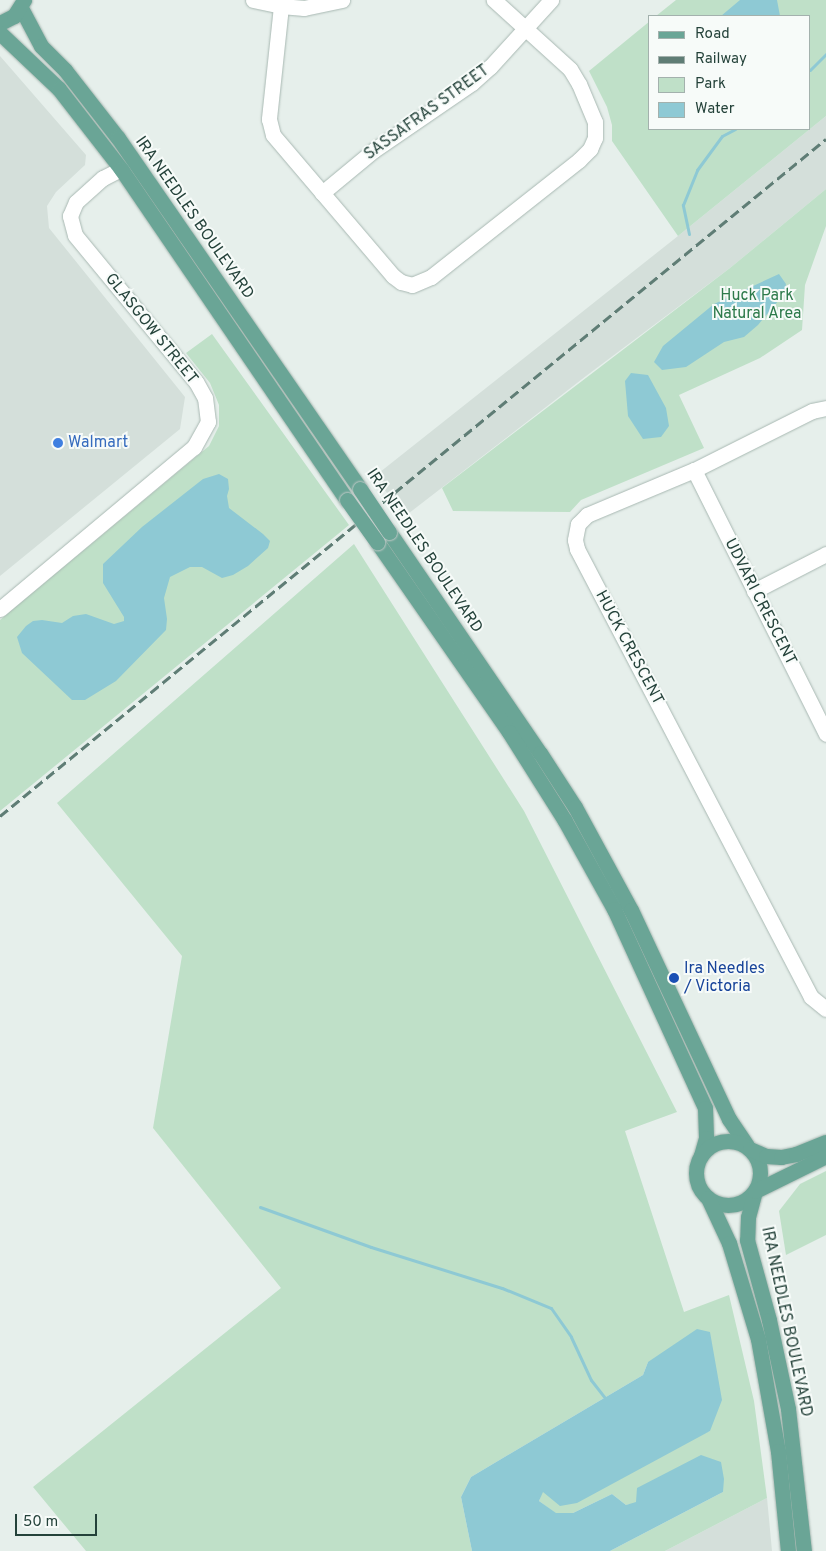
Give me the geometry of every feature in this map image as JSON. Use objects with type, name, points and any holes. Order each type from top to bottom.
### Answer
[{"type":"main road","points":[[0,23],[14,16],[23,4]]},
{"type":"main road","name":"IRA NEEDLES BOULEVARD","points":[[23,4],[41,46],[70,77],[118,138],[360,489],[575,807],[631,910],[729,1119],[748,1148]]},
{"type":"main road","name":"IRA NEEDLES BOULEVARD","points":[[0,33],[59,89],[121,169],[347,500],[509,732],[565,821],[614,909],[705,1108],[706,1138],[701,1156]]},
{"type":"main road","points":[[826,1142],[796,1154],[781,1157],[766,1156],[733,1141],[721,1142],[711,1146],[701,1156],[697,1165],[697,1180],[708,1198],[720,1204],[731,1205],[743,1201],[755,1191],[826,1156]]},
{"type":"main road","points":[[748,1148],[757,1157],[760,1170],[759,1183],[755,1191]]},
{"type":"main road","name":"IRA NEEDLES BOULEVARD","points":[[755,1191],[748,1217],[747,1240],[769,1320],[788,1409],[804,1551]]},
{"type":"main road","name":"IRA NEEDLES BOULEVARD","points":[[708,1198],[729,1243],[758,1339],[778,1451],[788,1551]]},
{"type":"street","points":[[253,0],[281,6],[304,8],[342,0]]},
{"type":"street","points":[[281,6],[269,119],[273,134],[393,276],[401,282],[412,285],[431,277],[579,160],[593,143],[595,122],[580,84],[570,69],[494,0]]},
{"type":"street","name":"SASSAFRAS STREET","points":[[322,193],[374,150],[472,83],[490,67],[551,0]]},
{"type":"street","name":"GLASGOW STREET","points":[[0,608],[194,447],[208,422],[205,398],[196,382],[75,235],[70,216],[76,202],[103,178],[121,169]]},
{"type":"street","name":"HUCK CRESCENT","points":[[826,408],[812,411],[694,470],[587,515],[578,524],[576,532],[577,549],[811,997],[826,1009]]},
{"type":"street","name":"UDVARI CRESCENT","points":[[694,470],[826,734]]},
{"type":"street","points":[[754,591],[826,554]]},
{"type":"shaded area","points":[[0,56],[86,155],[85,165],[56,192],[47,206],[49,228],[185,397],[180,429],[0,576]]},
{"type":"shaded area","points":[[826,116],[826,189],[730,268],[586,376],[404,517],[375,476]]},
{"type":"shaded area","points":[[767,1498],[772,1551],[665,1551]]},
{"type":"green space","points":[[676,0],[826,0],[826,116],[811,128],[811,15],[657,15]]},
{"type":"green space","points":[[648,23],[648,130],[809,130],[678,236],[612,141],[612,125],[607,107],[589,71]]},
{"type":"green space","name":"Huck Park Natural Area","points":[[826,189],[826,226],[805,285],[802,330],[760,358],[679,395],[704,448],[581,500],[570,512],[453,511],[442,488],[730,268]]},
{"type":"green space","points":[[212,334],[349,525],[0,811],[0,620],[209,446],[219,426],[219,405],[210,383],[186,353]]},
{"type":"green space","points":[[354,544],[524,811],[677,1112],[625,1131],[684,1312],[729,1295],[754,1401],[767,1498],[665,1551],[610,1551],[723,1492],[626,1505],[612,1494],[573,1513],[555,1513],[539,1501],[542,1492],[710,1431],[648,1362],[643,1375],[471,1477],[461,1497],[472,1551],[86,1551],[33,1487],[281,1288],[153,1128],[182,956],[57,803]]},
{"type":"green space","points":[[826,1171],[826,1235],[786,1255],[779,1211],[800,1184]]},
{"type":"water","points":[[740,0],[777,0],[780,15],[722,15]]},
{"type":"water","points":[[779,274],[786,284],[784,294],[758,325],[744,337],[724,342],[686,367],[662,370],[654,362],[663,346],[714,304]]},
{"type":"water","points":[[631,373],[648,375],[666,408],[669,426],[661,437],[643,439],[628,416],[625,381]]},
{"type":"water","points":[[219,474],[228,479],[229,489],[227,496],[229,508],[270,541],[268,548],[248,566],[233,575],[222,578],[202,567],[190,567],[170,577],[164,598],[167,619],[166,630],[116,681],[85,700],[72,700],[22,653],[17,637],[33,621],[42,620],[62,623],[73,616],[86,614],[114,624],[124,621],[124,617],[103,583],[103,564],[142,527],[203,479]]},
{"type":"water","points":[[697,1329],[710,1332],[722,1400],[710,1431],[577,1503],[560,1506],[543,1492],[539,1501],[556,1513],[573,1513],[612,1494],[626,1505],[636,1502],[637,1488],[701,1455],[721,1462],[724,1479],[723,1492],[610,1551],[472,1551],[461,1497],[471,1477],[643,1375],[648,1362]]},
{"type":"waterway","points":[[811,69],[826,54]]},
{"type":"waterway","points":[[689,234],[683,205],[697,170],[722,136],[733,130]]},
{"type":"waterway","points":[[260,1207],[371,1247],[502,1288],[551,1308],[571,1337],[591,1380],[605,1398]]},
{"type":"railway","points":[[0,816],[826,139]]},
{"type":"place","name":"Walmart","points":[[58,443]]},
{"type":"place","name":"Ira Needles / Victoria","points":[[674,978]]}]
